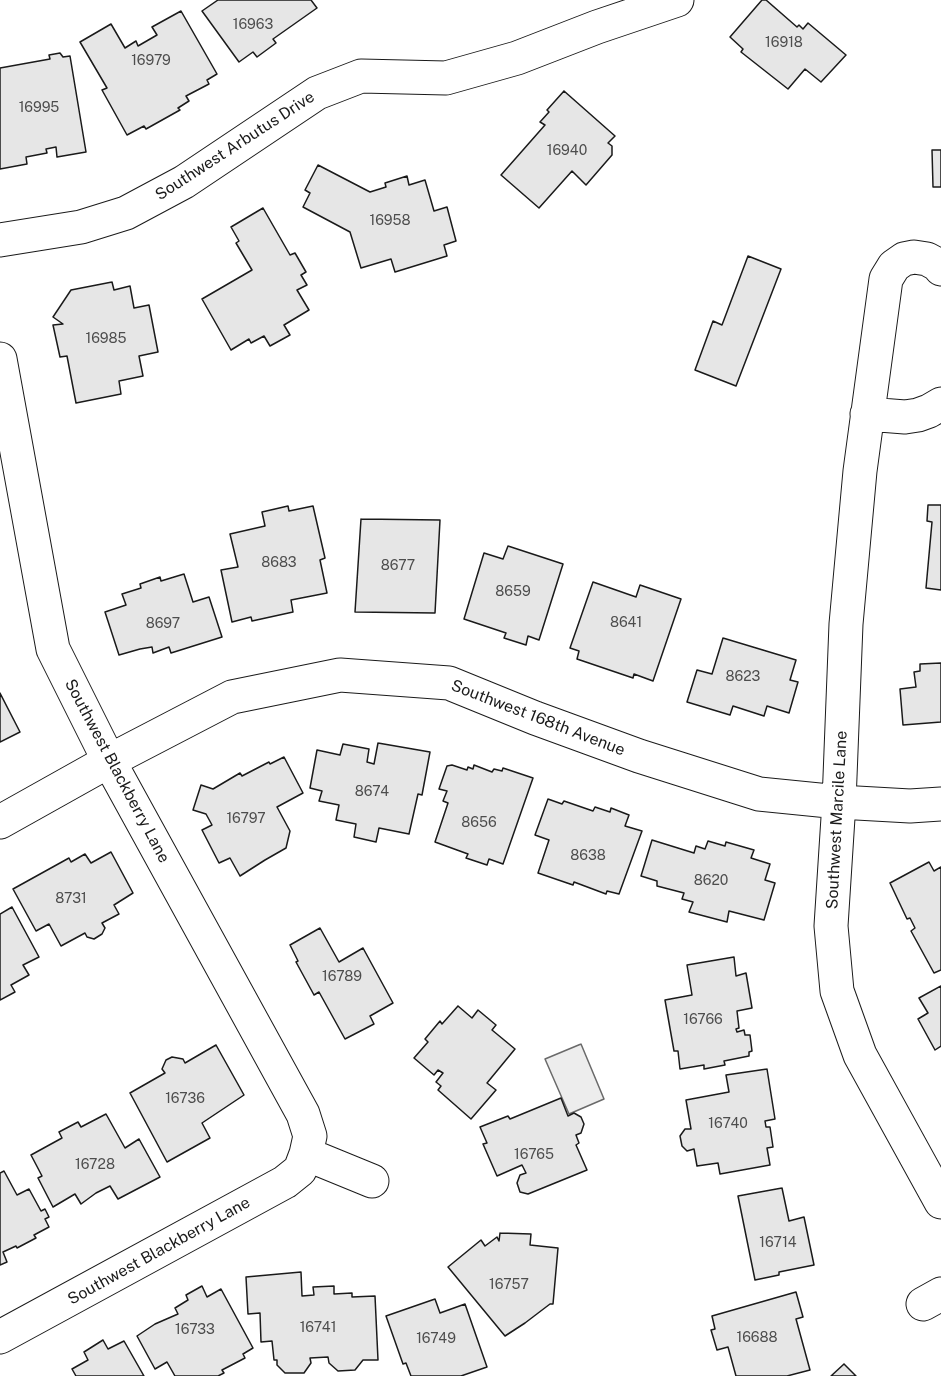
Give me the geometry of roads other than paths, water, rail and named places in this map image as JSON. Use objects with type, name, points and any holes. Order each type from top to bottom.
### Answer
[{"type":"street","name":"Southwest Arbutus Drive","points":[[0,240],[81,227],[126,213],[184,182],[317,93],[361,76],[446,78],[517,58],[597,27],[677,0]]},
{"type":"street","name":"Southwest Marcile Lane","points":[[941,268],[927,259],[914,256],[894,266],[886,279],[858,483],[846,624],[839,802],[831,926],[837,991],[860,1055],[941,1202]]},
{"type":"street","name":"Southwest Blackberry Lane","points":[[0,359],[53,649],[110,761],[303,1114],[310,1136],[300,1170],[285,1182],[0,1337]]},
{"type":"street","points":[[867,414],[905,417],[918,415],[941,404]]},
{"type":"street","name":"Southwest 168th Avenue","points":[[0,822],[232,697],[340,675],[449,683],[535,718],[639,756],[759,794],[910,806],[941,804]]},
{"type":"street","points":[[306,1154],[372,1181]]}]
